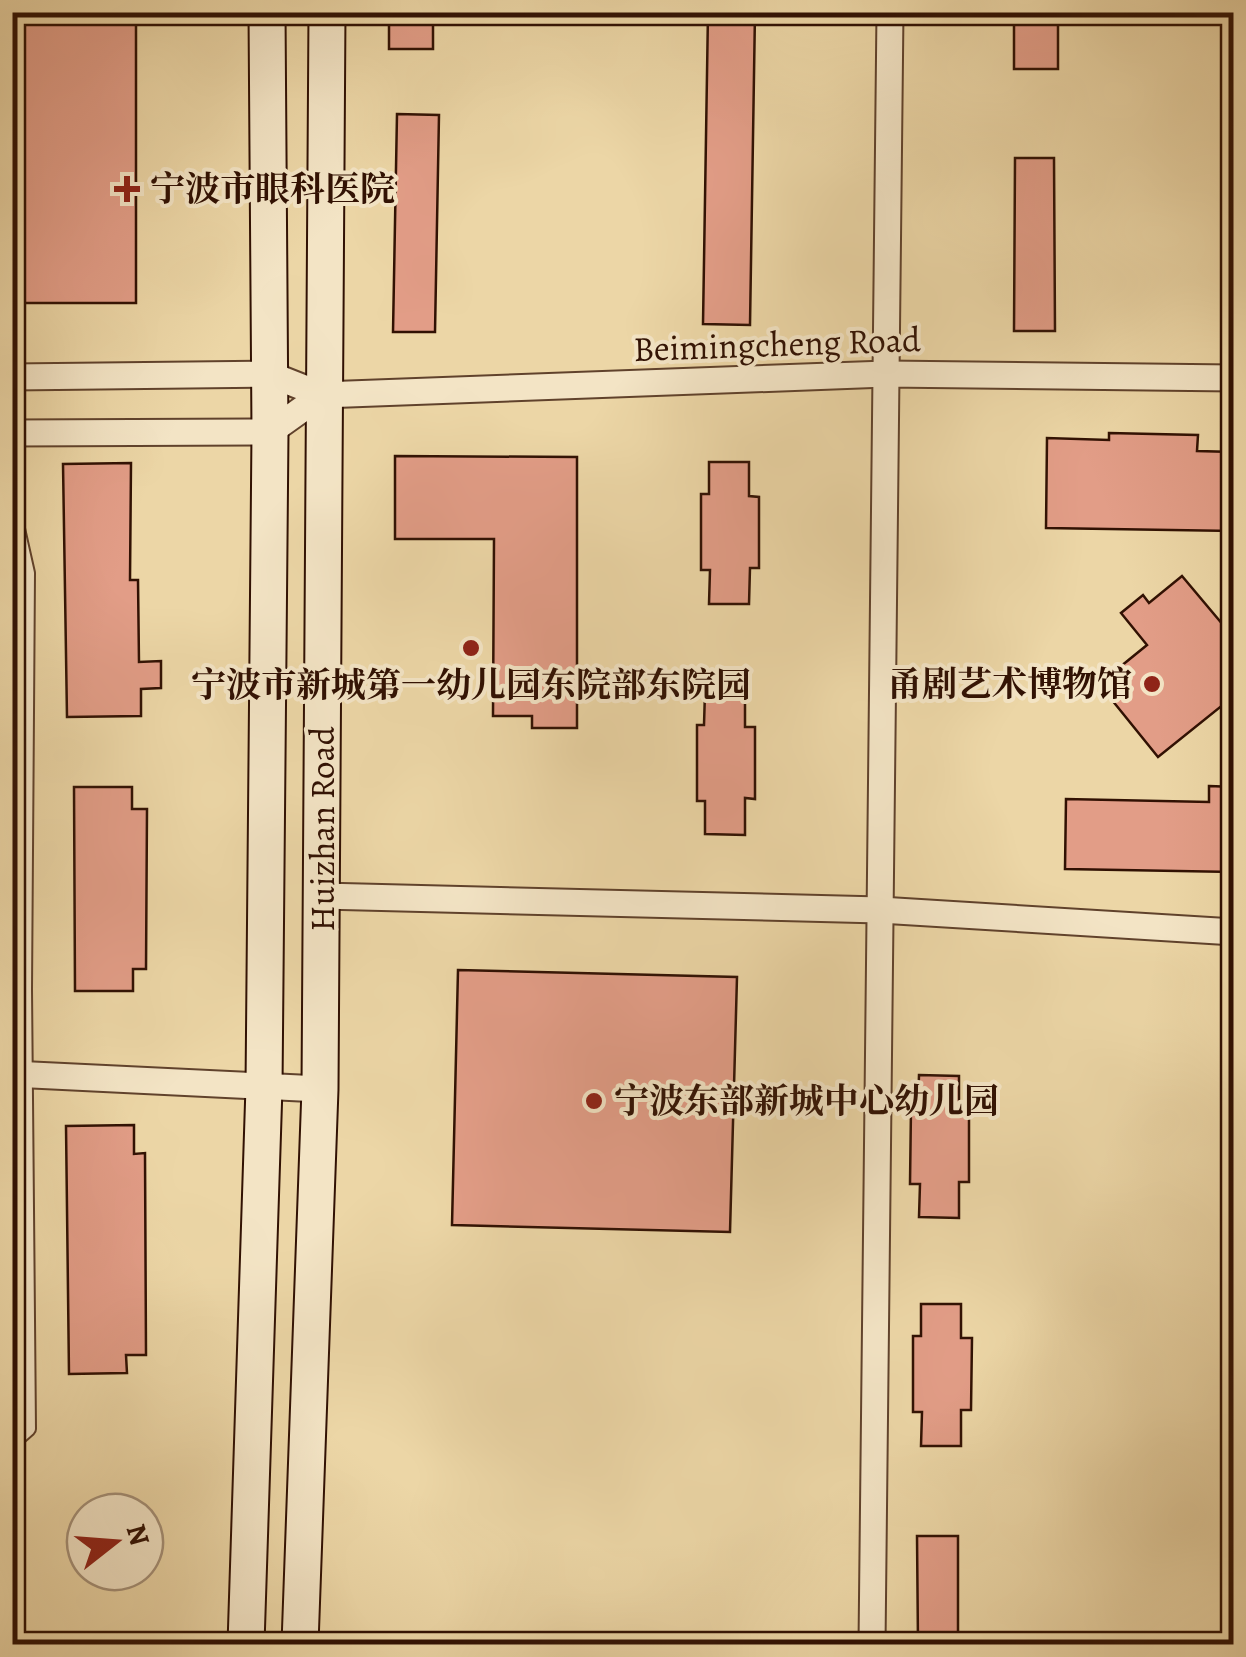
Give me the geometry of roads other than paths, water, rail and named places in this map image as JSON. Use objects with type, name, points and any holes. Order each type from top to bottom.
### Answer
[{"type":"street","name":"Huizhan Road","points":[[246,1644],[264,1086],[270,432],[267,12]]},
{"type":"street","name":"Huizhan Road","points":[[300,1644],[320,1089],[327,12]]},
{"type":"street","points":[[872,1644],[890,12]]},
{"type":"street","name":"Beimingcheng Road","points":[[12,377],[270,374],[322,395],[886,374],[1234,378]]},
{"type":"street","points":[[12,432],[270,432],[322,395]]},
{"type":"street","points":[[322,896],[880,910],[1234,932]]},
{"type":"street","points":[[20,1074],[320,1089]]},
{"type":"lane","points":[[12,502],[28,573],[19,759],[20,1074],[29,1429],[12,1444]]},
{"type":"place","name":"宁波市眼科医院","points":[[127,189]]},
{"type":"place","name":"宁波市新城第一幼儿园东院部东院园","points":[[471,648]]},
{"type":"place","name":"甬剧艺术博物馆","points":[[1152,684]]},
{"type":"place","name":"宁波东部新城中心幼儿园","points":[[594,1101]]}]
